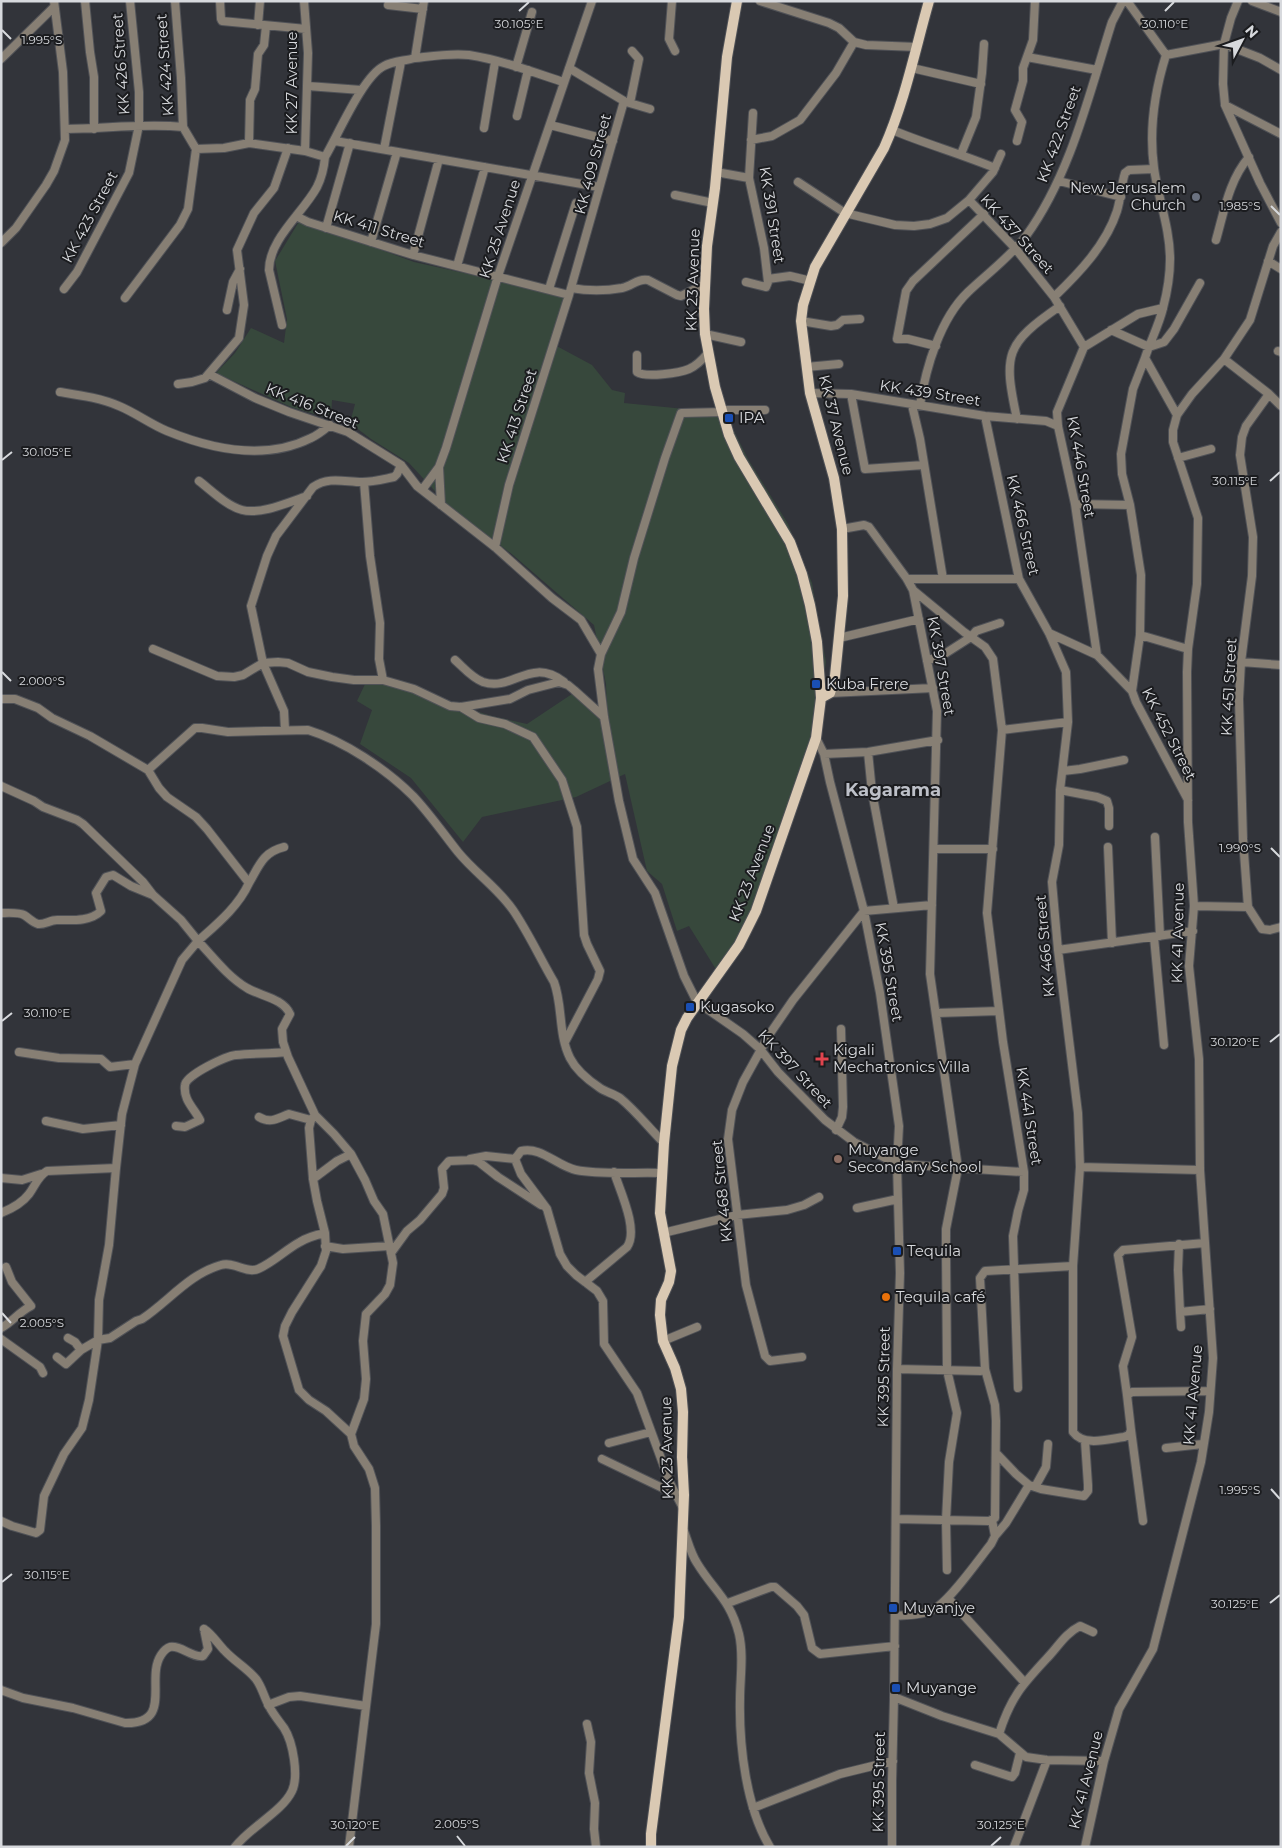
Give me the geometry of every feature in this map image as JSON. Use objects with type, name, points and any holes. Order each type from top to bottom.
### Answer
[{"type":"main road","name":"KK 23 Avenue","points":[[651,1847],[651,1834],[679,1617],[683,1527],[683,1412],[681,1389],[675,1368],[663,1341],[660,1316],[661,1300],[669,1282],[671,1271],[660,1213],[664,1143],[672,1066],[681,1030],[698,1002],[739,945],[756,911],[816,738],[826,696],[810,605],[802,574],[790,542],[739,456],[729,435],[705,334],[704,309],[707,246],[713,203],[726,57],[737,1]]},
{"type":"main road","name":"KK 37 Avenue","points":[[826,696],[835,676],[839,638],[842,596],[842,529],[834,478],[816,421],[810,393],[802,321],[803,305],[815,267],[884,148],[892,130],[912,68],[929,1]]},
{"type":"street","points":[[85,1],[94,77],[94,129]]},
{"type":"street","name":"KK 426 Street","points":[[130,1],[139,92],[139,125]]},
{"type":"street","name":"KK 424 Street","points":[[175,1],[183,127]]},
{"type":"street","points":[[220,1],[220,19],[222,21],[306,29]]},
{"type":"street","points":[[249,143],[250,100],[255,89],[258,54],[264,45],[260,1]]},
{"type":"street","name":"KK 27 Avenue","points":[[196,149],[224,148],[249,143],[305,151],[308,86],[304,1]]},
{"type":"street","name":"KK 25 Avenue","points":[[422,490],[439,467],[498,276],[592,1]]},
{"type":"street","points":[[672,1],[669,39],[675,51]]},
{"type":"street","points":[[760,1],[830,23],[839,28],[854,42],[866,46],[917,47]]},
{"type":"street","points":[[791,10],[793,1]]},
{"type":"street","points":[[1017,141],[1022,122],[1015,110],[1023,68],[1033,40],[1035,1]]},
{"type":"street","name":"KK 422 Street","points":[[916,405],[925,375],[951,312],[966,293],[1026,236],[1059,181],[1112,22],[1123,1]]},
{"type":"street","points":[[1127,1],[1166,54]]},
{"type":"street","points":[[1238,1],[1224,44],[1223,84],[1225,105],[1248,157],[1281,223]]},
{"type":"street","points":[[1252,1],[1281,12]]},
{"type":"street","points":[[1,60],[54,4]]},
{"type":"street","points":[[1,243],[16,228],[50,178],[65,140],[63,72],[54,4]]},
{"type":"street","points":[[388,5],[424,5],[415,58]]},
{"type":"street","points":[[516,66],[532,12]]},
{"type":"street","points":[[751,140],[772,136],[800,120],[836,73],[854,42]]},
{"type":"street","points":[[961,154],[976,117],[984,44]]},
{"type":"street","points":[[1166,54],[1224,44],[1260,58],[1281,70]]},
{"type":"street","points":[[632,51],[639,59],[627,102],[650,109]]},
{"type":"street","points":[[282,325],[268,270],[269,261],[282,235],[317,186],[323,173],[325,157],[361,90],[376,71],[386,65],[415,58],[444,54],[469,55],[516,66],[564,82]]},
{"type":"street","points":[[1132,690],[1140,635],[1141,575],[1130,505],[1122,474],[1121,454],[1133,389],[1163,308],[1170,261],[1169,243],[1154,169],[1153,150],[1154,114],[1160,74],[1166,54]]},
{"type":"street","name":"KK 422 Street","points":[[1027,57],[1096,70]]},
{"type":"street","points":[[384,149],[401,62]]},
{"type":"street","points":[[484,128],[495,62]]},
{"type":"street","name":"KK 409 Street","points":[[569,68],[627,102],[599,187],[592,220],[570,291]]},
{"type":"street","points":[[912,68],[981,84]]},
{"type":"street","points":[[517,116],[528,70]]},
{"type":"street","points":[[308,86],[361,90]]},
{"type":"street","points":[[1225,105],[1281,134]]},
{"type":"street","name":"KK 391 Street","points":[[753,113],[749,178],[764,248],[768,279],[790,276],[810,281]]},
{"type":"street","points":[[65,129],[94,129],[158,124],[183,127],[196,149],[188,208],[180,225],[125,298]]},
{"type":"street","name":"KK 423 Street","points":[[64,290],[76,272],[129,173],[139,125]]},
{"type":"street","points":[[550,125],[613,141]]},
{"type":"street","points":[[892,130],[995,168]]},
{"type":"street","points":[[335,141],[599,187]]},
{"type":"street","points":[[326,228],[350,143]]},
{"type":"street","points":[[178,384],[201,380],[209,374],[239,338],[244,305],[237,250],[254,213],[274,188],[288,148]]},
{"type":"street","points":[[305,151],[325,157]]},
{"type":"street","points":[[371,242],[397,152]]},
{"type":"street","points":[[969,200],[995,168],[1001,154]]},
{"type":"street","points":[[1216,240],[1230,192],[1248,157]]},
{"type":"street","points":[[413,255],[439,159]]},
{"type":"street","points":[[457,266],[485,167]]},
{"type":"street","points":[[1054,297],[1080,272],[1113,222],[1122,198],[1125,173],[1129,170],[1154,169]]},
{"type":"street","points":[[716,172],[749,178]]},
{"type":"street","points":[[1059,181],[1122,198]]},
{"type":"street","name":"KK 437 Street","points":[[798,182],[845,213],[895,225],[914,226],[930,224],[947,218],[969,200],[1015,248],[1054,297],[1084,347]]},
{"type":"street","points":[[675,195],[713,203]]},
{"type":"street","points":[[549,289],[576,203]]},
{"type":"street","points":[[936,346],[908,339],[897,339],[906,291],[913,281],[984,214]]},
{"type":"street","name":"KK 411 Street","points":[[296,216],[308,222],[413,255],[549,289],[570,291],[603,290],[625,287],[643,279],[681,296],[706,284]]},
{"type":"street","points":[[1145,358],[1177,415],[1192,394],[1224,359],[1250,320],[1273,246],[1281,232]]},
{"type":"street","points":[[1268,261],[1281,270]]},
{"type":"street","points":[[227,310],[234,282],[240,269]]},
{"type":"street","points":[[746,282],[766,287],[768,279]]},
{"type":"street","points":[[1111,330],[1149,347],[1164,342],[1174,329],[1200,283]]},
{"type":"street","name":"KK 413 Street","points":[[495,547],[509,485],[570,291]]},
{"type":"street","points":[[1016,419],[1008,373],[1010,359],[1021,336],[1031,326],[1060,306]]},
{"type":"street","points":[[1084,347],[1138,314],[1163,308]]},
{"type":"street","points":[[802,321],[836,326],[843,320],[860,319]]},
{"type":"street","points":[[705,334],[741,342]]},
{"type":"street","name":"KK 446 Street","points":[[1084,347],[1058,412],[1058,426],[1075,504],[1097,655]]},
{"type":"street","points":[[637,355],[637,372],[648,375],[690,369],[708,353]]},
{"type":"street","points":[[1224,359],[1269,394],[1281,406]]},
{"type":"street","points":[[806,367],[838,364]]},
{"type":"street","name":"KK 416 Street","points":[[209,374],[255,398],[348,432],[401,465],[422,490]]},
{"type":"street","points":[[60,392],[84,396],[119,406],[166,430],[207,445],[235,450],[280,450],[311,438],[330,425]]},
{"type":"street","name":"KK 439 Street","points":[[810,393],[851,394],[984,416],[1046,421],[1058,426]]},
{"type":"street","points":[[851,394],[865,469],[924,465]]},
{"type":"street","name":"KK 451 Street","points":[[1248,907],[1240,759],[1239,699],[1241,662],[1252,576],[1253,536],[1240,455],[1242,437],[1254,413],[1269,394]]},
{"type":"street","points":[[916,405],[924,465],[944,579]]},
{"type":"street","points":[[722,411],[765,410]]},
{"type":"street","name":"KK 397 Street","points":[[722,411],[680,413],[634,558],[621,612],[601,654],[598,669],[604,717],[633,859],[655,893],[684,976],[698,1002],[743,1034],[760,1049],[778,1072],[836,1130],[854,1142],[897,1164],[958,1168],[930,974],[938,740],[937,711],[913,590]]},
{"type":"street","points":[[1046,421],[1058,412]]},
{"type":"street","name":"KK 41 Avenue","points":[[1084,1847],[1104,1761],[1119,1709],[1153,1649],[1186,1524],[1201,1462],[1213,1358],[1200,1170],[1199,1059],[1189,966],[1194,906],[1188,822],[1188,649],[1197,584],[1198,518],[1173,442],[1172,430],[1177,415]]},
{"type":"street","name":"KK 466 Street","points":[[984,416],[1020,579],[1049,633],[1066,672],[1068,722],[1060,790],[1059,845],[1052,882],[1058,950],[1076,1089],[1080,1167],[1073,1266],[1073,1432],[1076,1437],[1085,1441]]},
{"type":"street","points":[[1178,458],[1211,449]]},
{"type":"street","points":[[285,730],[284,711],[263,663],[251,606],[276,536],[313,487],[324,480],[364,482],[394,477],[401,465]]},
{"type":"street","name":"KK 25 Avenue","points":[[439,467],[441,506]]},
{"type":"street","points":[[199,482],[229,504],[243,510],[270,510],[307,496]]},
{"type":"street","points":[[364,482],[370,556],[380,623],[379,659],[383,680]]},
{"type":"street","points":[[422,490],[495,547],[545,592],[581,620],[601,654]]},
{"type":"street","points":[[1075,504],[1130,505]]},
{"type":"street","name":"KK 441 Street","points":[[842,529],[864,525],[869,527],[913,590],[985,647],[993,659],[1002,730],[987,913],[999,1011],[1024,1172],[1024,1190],[1013,1236],[1018,1388]]},
{"type":"street","points":[[907,579],[1020,579]]},
{"type":"street","points":[[839,638],[919,619]]},
{"type":"street","points":[[927,661],[946,653],[980,629],[1000,623]]},
{"type":"street","name":"KK 452 Street","points":[[1049,633],[1097,655],[1132,690],[1136,702],[1189,802]]},
{"type":"street","points":[[1140,635],[1188,649]]},
{"type":"street","points":[[153,649],[217,676],[234,677],[243,675],[263,663],[288,663],[308,672],[332,677],[354,680],[383,680],[414,689],[450,706],[461,707],[510,699],[545,684],[559,682],[568,685]]},
{"type":"street","points":[[455,660],[474,677],[489,683],[504,682],[537,672],[548,673],[568,685],[604,717]]},
{"type":"street","points":[[1241,662],[1281,664]]},
{"type":"street","points":[[826,696],[933,688]]},
{"type":"street","points":[[1,699],[15,699],[38,708],[52,718],[90,736],[148,770],[163,793],[196,817],[207,829],[249,883]]},
{"type":"street","points":[[461,707],[479,718],[505,724],[533,737],[557,770],[578,827],[584,935],[600,970],[598,979],[565,1042]]},
{"type":"street","points":[[1002,730],[1068,722]]},
{"type":"street","points":[[148,770],[195,728],[228,732],[308,730],[318,733],[368,760],[391,776],[412,796],[443,831],[458,853],[500,893],[514,911],[554,982],[569,1056],[582,1073],[601,1088],[618,1096],[664,1143]]},
{"type":"street","name":"KK 395 Street","points":[[816,738],[824,754],[864,911],[880,993],[898,1126],[897,1164],[900,1273],[897,1369],[892,1847]]},
{"type":"street","points":[[824,754],[868,752],[938,740]]},
{"type":"street","points":[[868,752],[872,792],[894,908]]},
{"type":"street","points":[[1063,771],[1094,767],[1124,760]]},
{"type":"street","points":[[1,786],[43,807],[77,820],[143,882],[153,895],[181,920],[198,942],[240,983],[287,1008],[290,1014],[281,1035],[313,1118],[310,1128],[316,1201],[325,1233],[326,1251],[321,1266],[292,1312],[285,1326],[283,1336],[299,1390],[309,1400],[326,1410],[351,1434],[354,1446],[369,1470],[375,1488],[376,1624],[349,1847]]},
{"type":"street","points":[[1060,790],[1097,797],[1107,801],[1109,826]]},
{"type":"street","points":[[1156,837],[1157,936],[1164,1045]]},
{"type":"street","points":[[1,1521],[36,1533],[40,1530],[44,1496],[64,1454],[82,1428],[89,1400],[98,1340],[99,1300],[109,1244],[121,1125],[127,1091],[135,1064],[182,960],[226,916],[245,891],[267,854],[284,847]]},
{"type":"street","points":[[1108,847],[1112,943]]},
{"type":"street","points":[[935,849],[993,849]]},
{"type":"street","points":[[1,914],[24,915],[37,924],[55,920],[64,921],[90,918],[101,911],[96,894],[108,875],[113,875],[153,895]]},
{"type":"street","points":[[864,911],[932,905]]},
{"type":"street","points":[[1194,906],[1248,907],[1262,929],[1270,930],[1281,927]]},
{"type":"street","name":"KK 468 Street","points":[[802,1357],[770,1361],[766,1359],[746,1285],[728,1140],[732,1110],[743,1082],[760,1049],[793,1000],[864,911]]},
{"type":"street","points":[[1058,950],[1193,931]]},
{"type":"street","points":[[937,1013],[999,1011]]},
{"type":"street","points":[[836,1130],[844,1107],[841,1030]]},
{"type":"street","points":[[19,1052],[59,1058],[101,1058],[110,1067],[135,1064]]},
{"type":"street","points":[[176,1126],[185,1127],[200,1120],[186,1097],[185,1085],[190,1077],[234,1055],[286,1052]]},
{"type":"street","points":[[259,1117],[274,1121],[292,1114],[313,1118],[334,1134],[351,1154],[374,1201],[386,1220],[393,1263],[390,1285],[385,1294],[366,1314],[364,1342],[365,1392],[351,1434]]},
{"type":"street","points":[[46,1121],[82,1129],[121,1125]]},
{"type":"street","points":[[515,1159],[521,1151],[531,1150],[574,1170],[662,1173]]},
{"type":"street","points":[[314,1179],[337,1161],[351,1154]]},
{"type":"street","points":[[325,1246],[343,1250],[390,1250],[420,1220],[442,1194],[444,1188],[442,1169],[446,1163],[486,1156],[515,1159]]},
{"type":"street","points":[[515,1159],[529,1187],[547,1209],[560,1254],[567,1266],[600,1296],[602,1301],[604,1344],[637,1393],[675,1494],[683,1508]]},
{"type":"street","points":[[466,1161],[478,1162],[547,1209]]},
{"type":"street","points":[[1080,1167],[1200,1170]]},
{"type":"street","points":[[1,1178],[22,1180],[52,1170],[116,1168]]},
{"type":"street","points":[[947,1570],[948,1462],[957,1413],[947,1370],[946,1230],[958,1168],[1024,1172]]},
{"type":"street","points":[[585,1282],[631,1242],[630,1222],[614,1172]]},
{"type":"street","points":[[1,1213],[28,1196],[42,1174]]},
{"type":"street","points":[[663,1233],[737,1216],[787,1210],[819,1197]]},
{"type":"street","points":[[857,1208],[898,1199]]},
{"type":"street","points":[[57,1357],[66,1364],[81,1350],[98,1340],[110,1338],[142,1319],[189,1280],[204,1272],[221,1265],[230,1264],[251,1271],[256,1270],[271,1263],[300,1241],[325,1233]]},
{"type":"street","points":[[1142,1521],[1123,1366],[1132,1337],[1118,1255],[1123,1250],[1205,1243]]},
{"type":"street","points":[[1179,1244],[1181,1327]]},
{"type":"street","points":[[1,1334],[1,1328],[22,1310],[31,1306],[12,1282],[4,1267],[15,1264]]},
{"type":"street","points":[[995,1536],[992,1520],[995,1518],[996,1421],[995,1405],[985,1369],[980,1278],[985,1271],[1073,1266]]},
{"type":"street","points":[[1180,1312],[1210,1309]]},
{"type":"street","points":[[663,1341],[697,1327]]},
{"type":"street","points":[[68,1338],[75,1342],[81,1350]]},
{"type":"street","points":[[1,1339],[40,1367],[43,1373]]},
{"type":"street","points":[[897,1369],[981,1371],[985,1369]]},
{"type":"street","points":[[1128,1395],[1132,1392],[1210,1391]]},
{"type":"street","points":[[996,1453],[1016,1474],[1032,1486],[1084,1496],[1088,1492],[1085,1441],[1124,1437],[1129,1435],[1132,1430]]},
{"type":"street","points":[[609,1443],[651,1432]]},
{"type":"street","points":[[895,1616],[935,1609],[948,1598],[991,1544],[1046,1467],[1048,1444]]},
{"type":"street","points":[[1166,1448],[1203,1444]]},
{"type":"street","points":[[602,1460],[675,1494]]},
{"type":"street","points":[[896,1519],[992,1520]]},
{"type":"street","points":[[683,1527],[696,1562],[728,1604],[740,1638],[740,1725],[748,1788],[753,1808],[767,1845]]},
{"type":"street","points":[[728,1604],[775,1586],[804,1615],[812,1648],[815,1652],[820,1654],[895,1646]]},
{"type":"street","points":[[948,1598],[1025,1683]]},
{"type":"street","points":[[999,1734],[1010,1704],[1034,1671],[1075,1628],[1084,1626],[1093,1632]]},
{"type":"street","points":[[1,1690],[23,1698],[73,1708],[125,1723],[145,1720],[152,1713],[156,1704],[156,1672],[159,1658],[164,1650],[170,1647],[177,1648],[199,1657],[203,1656],[208,1649],[204,1628],[231,1658],[250,1672],[257,1680],[264,1692],[268,1705],[289,1738],[294,1762],[295,1782],[292,1792],[277,1808],[241,1839],[235,1847]]},
{"type":"street","points":[[268,1705],[290,1697],[300,1696],[366,1706]]},
{"type":"street","points":[[894,1697],[942,1716],[999,1734],[1026,1757],[1047,1760],[1104,1761]]},
{"type":"street","points":[[587,1724],[591,1742],[589,1774],[595,1803],[594,1829],[596,1847]]},
{"type":"street","points":[[975,1765],[1012,1777],[1016,1773],[1020,1753]]},
{"type":"street","points":[[1014,1847],[1047,1760]]},
{"type":"street","points":[[753,1808],[840,1774],[892,1761]]},
{"type":"green space","points":[[300,220],[414,262],[566,298],[551,343],[592,365],[612,390],[625,393],[624,403],[725,413],[748,459],[788,524],[812,583],[826,662],[815,736],[748,924],[717,971],[689,926],[677,931],[662,884],[647,871],[625,774],[576,797],[482,817],[463,842],[411,778],[360,744],[372,710],[357,701],[366,682],[385,683],[492,716],[527,724],[572,694],[607,712],[606,684],[594,625],[513,555],[446,503],[409,463],[350,423],[355,404],[332,400],[331,419],[291,407],[216,373],[235,353],[251,328],[284,343],[287,319],[275,261]]},
{"type":"place","name":"New Jerusalem Church","points":[[1196,197]]},
{"type":"place","name":"IPA","points":[[729,418]]},
{"type":"place","name":"Kuba Frere","points":[[816,684]]},
{"type":"place","name":"Kugasoko","points":[[690,1007]]},
{"type":"place","name":"Kigali Mechatronics Villa","points":[[822,1059]]},
{"type":"place","name":"Muyange Secondary School","points":[[838,1159]]},
{"type":"place","name":"Tequila","points":[[897,1251]]},
{"type":"place","name":"Tequila café","points":[[886,1297]]},
{"type":"place","name":"Muyanjye","points":[[893,1608]]},
{"type":"place","name":"Muyange","points":[[896,1688]]},
{"type":"district","name":"Kagarama","points":[[893,790]]}]
